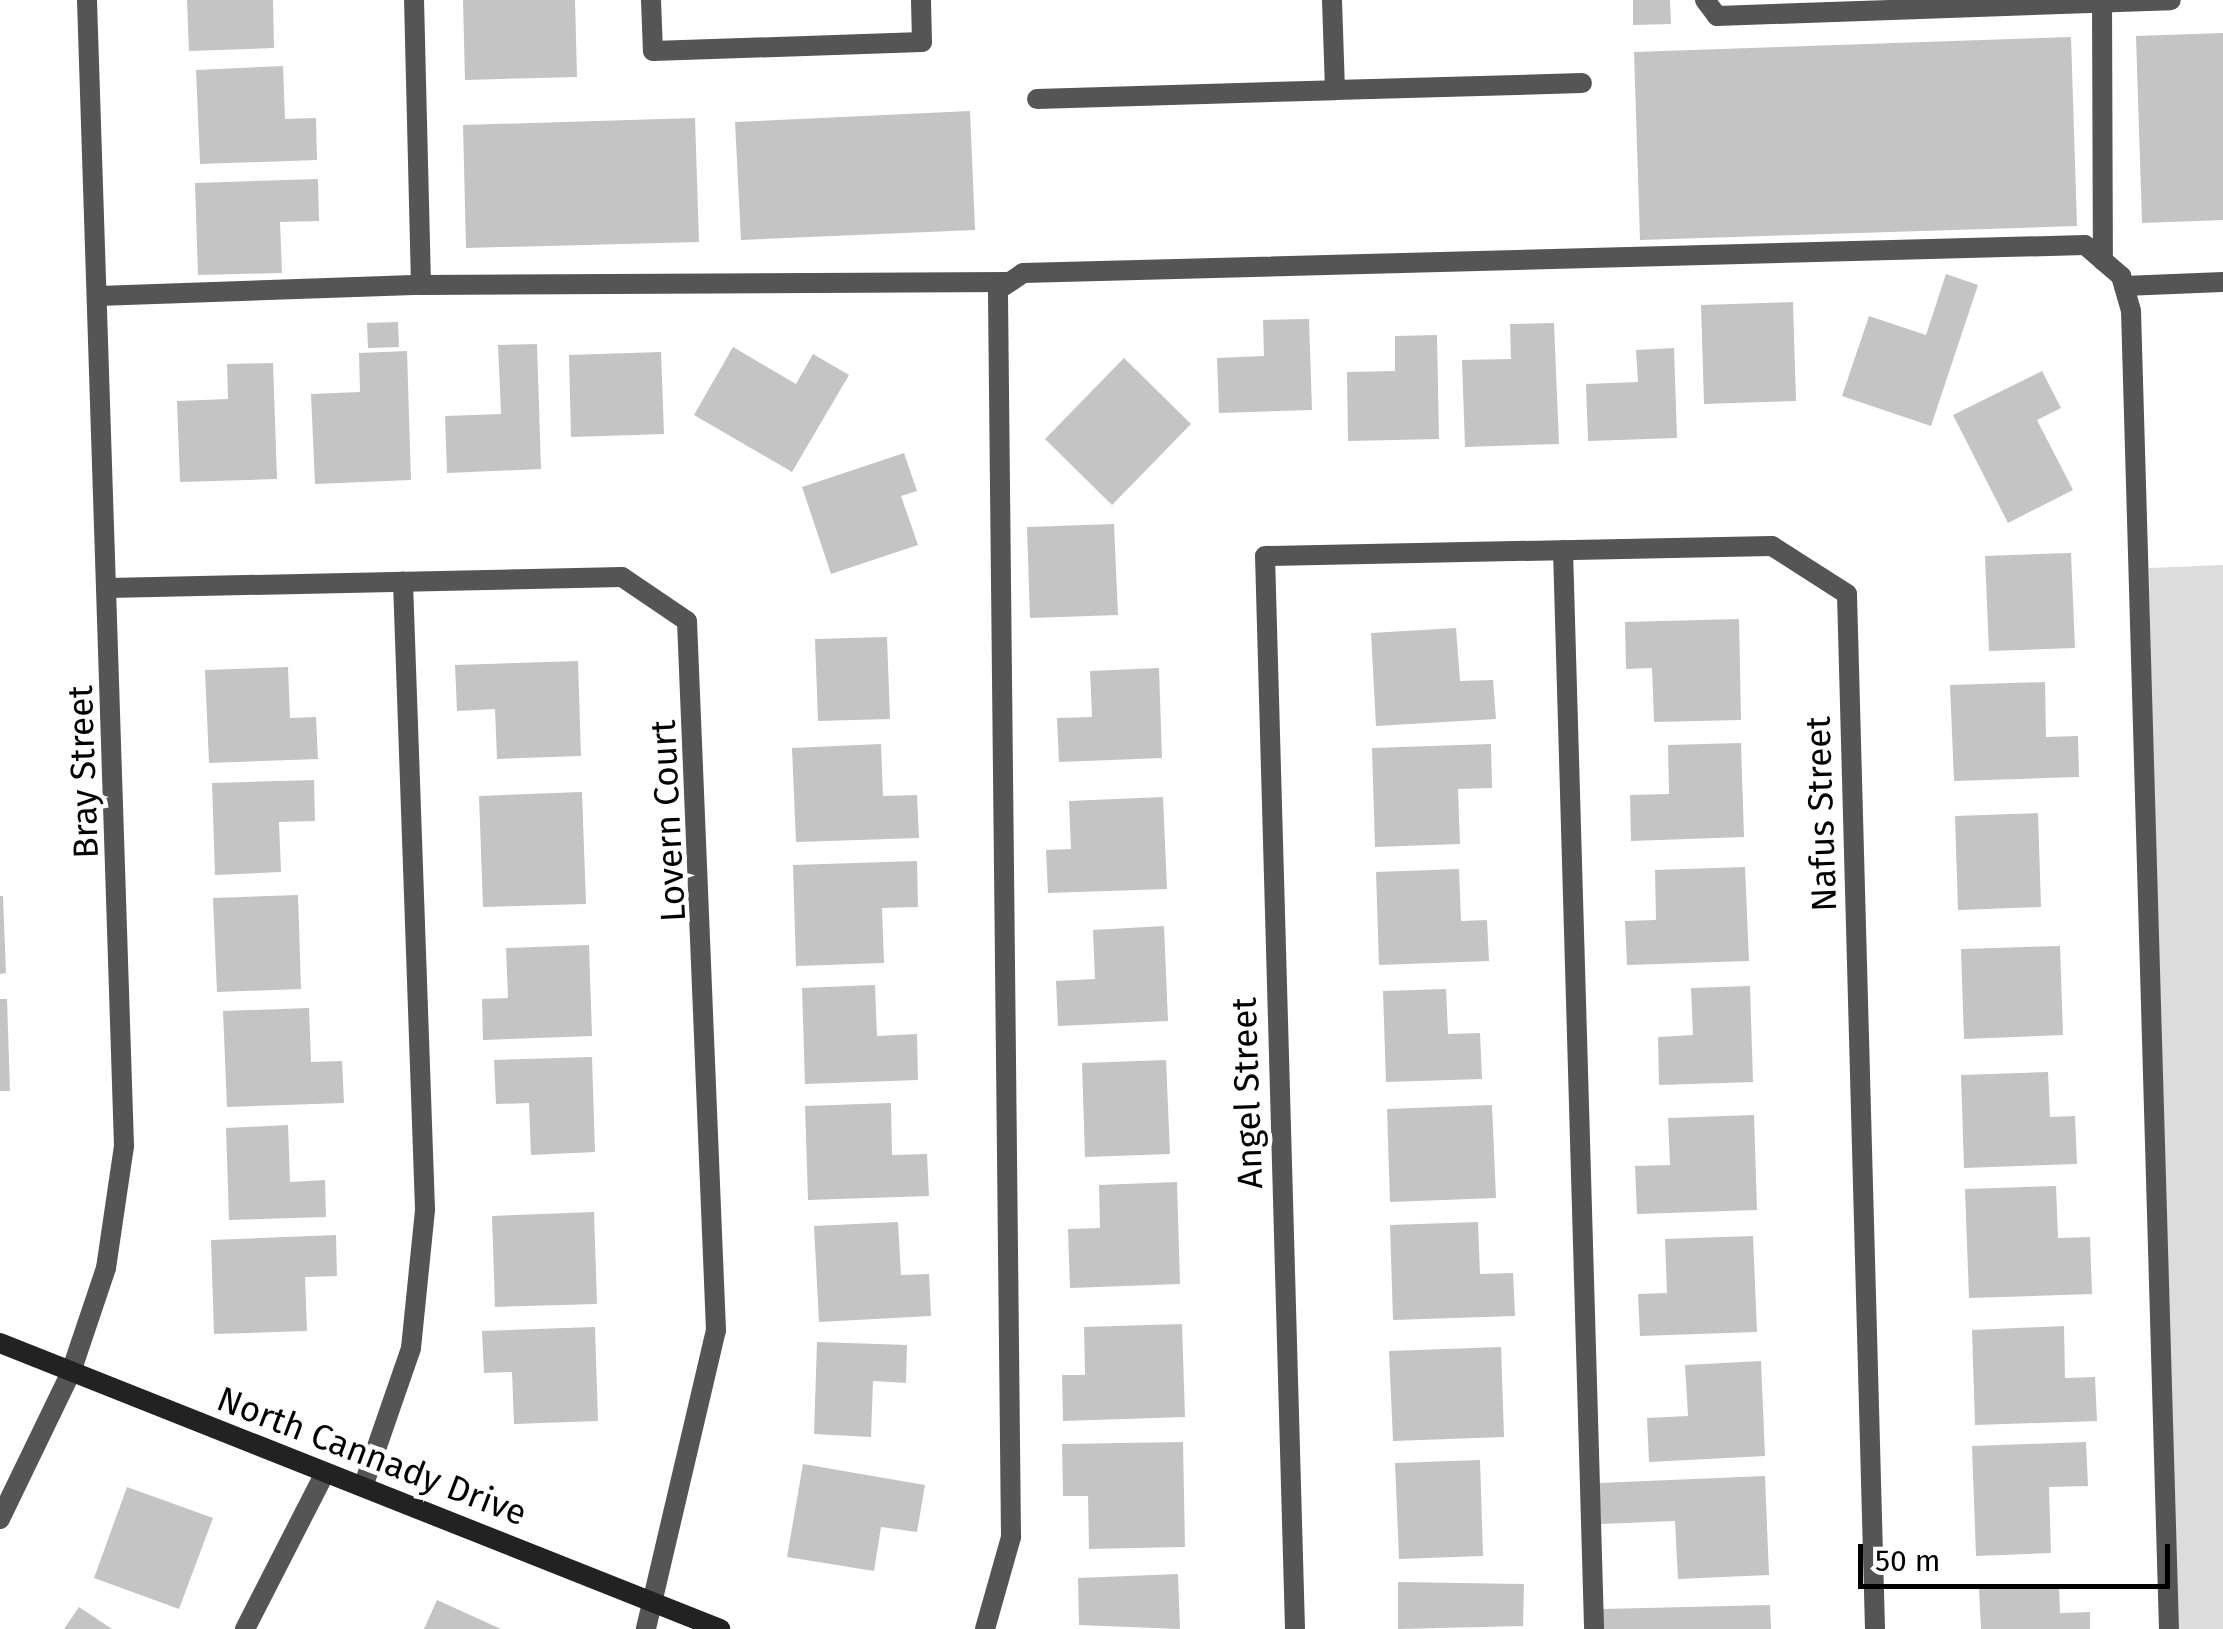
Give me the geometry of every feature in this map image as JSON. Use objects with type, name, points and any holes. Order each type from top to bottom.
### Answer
[{"type":"street","name":"Bray Street","points":[[0,1519],[71,1372],[106,1268],[124,1146],[109,588],[86,0]]},
{"type":"street","points":[[414,0],[421,285]]},
{"type":"street","points":[[651,0],[653,51],[922,42],[921,0]]},
{"type":"street","points":[[1332,0],[1335,90]]},
{"type":"street","points":[[1705,0],[1717,16],[2171,0]]},
{"type":"street","points":[[2102,1],[2103,261]]},
{"type":"street","points":[[1037,99],[1582,83]]},
{"type":"street","points":[[985,1629],[1010,1537],[998,290],[1022,273],[2085,245],[2124,286],[2169,1629]]},
{"type":"street","points":[[98,296],[421,285],[1010,282]]},
{"type":"street","points":[[2124,286],[2223,282]]},
{"type":"street","name":"Nafus Street","points":[[1264,556],[1772,546],[1848,594],[1875,1629]]},
{"type":"street","points":[[1563,550],[1594,1629]]},
{"type":"street","name":"Angel Street","points":[[1264,556],[1295,1629]]},
{"type":"street","name":"Lovern Court","points":[[109,588],[622,578],[688,621],[716,1330],[658,1605]]},
{"type":"street","points":[[364,1484],[411,1348],[425,1209],[403,581]]},
{"type":"street","name":"North Cannady Drive","points":[[0,1342],[720,1629]]},
{"type":"street","points":[[245,1629],[325,1473]]},
{"type":"street","points":[[646,1629],[658,1605]]},
{"type":"shaded area","points":[[2223,565],[2223,1629],[2171,1629],[2149,568]]},
{"type":"building","points":[[187,0],[273,0],[274,48],[189,51]]},
{"type":"building","points":[[463,0],[575,0],[577,77],[465,80]]},
{"type":"building","points":[[1633,0],[1670,0],[1671,24],[1633,25]]},
{"type":"building","points":[[2223,33],[2223,220],[2142,223],[2136,36]]},
{"type":"building","points":[[2071,37],[2077,226],[1640,240],[1634,52]]},
{"type":"building","points":[[283,66],[285,119],[316,118],[317,160],[200,164],[196,70]]},
{"type":"building","points":[[970,111],[975,230],[741,240],[735,122]]},
{"type":"building","points":[[695,118],[699,242],[466,248],[463,125]]},
{"type":"building","points":[[318,179],[319,221],[280,222],[282,273],[198,275],[195,183]]},
{"type":"building","points":[[1946,274],[1978,285],[1931,426],[1842,396],[1869,316],[1926,335]]},
{"type":"building","points":[[1793,302],[1796,401],[1704,404],[1701,305]]},
{"type":"building","points":[[1309,319],[1312,410],[1219,413],[1217,358],[1264,356],[1263,320]]},
{"type":"building","points":[[398,322],[399,347],[368,348],[367,323]]},
{"type":"building","points":[[1554,323],[1559,444],[1465,447],[1462,360],[1511,359],[1510,324]]},
{"type":"building","points":[[1437,335],[1439,439],[1348,441],[1347,372],[1395,371],[1395,336]]},
{"type":"building","points":[[537,344],[541,469],[447,473],[445,416],[501,414],[498,345]]},
{"type":"building","points":[[733,347],[796,384],[813,354],[849,375],[792,472],[694,415]]},
{"type":"building","points":[[1674,348],[1677,438],[1588,441],[1586,384],[1638,382],[1636,350]]},
{"type":"building","points":[[407,351],[411,480],[315,484],[311,394],[360,392],[359,353]]},
{"type":"building","points":[[661,352],[664,434],[571,437],[569,355]]},
{"type":"building","points":[[1124,358],[1191,424],[1112,505],[1045,439]]},
{"type":"building","points":[[273,363],[277,479],[180,482],[177,401],[228,399],[227,364]]},
{"type":"building","points":[[2042,371],[2061,408],[2037,420],[2073,490],[2008,523],[1953,415]]},
{"type":"building","points":[[904,453],[917,491],[901,496],[918,545],[831,574],[802,487]]},
{"type":"building","points":[[1114,524],[1118,615],[1030,618],[1027,527]]},
{"type":"building","points":[[2071,553],[2075,648],[1989,651],[1985,556]]},
{"type":"building","points":[[1739,619],[1741,720],[1654,722],[1652,668],[1626,669],[1625,622]]},
{"type":"building","points":[[1456,628],[1460,681],[1493,680],[1496,719],[1376,726],[1371,633]]},
{"type":"building","points":[[887,637],[890,719],[818,721],[815,639]]},
{"type":"building","points":[[578,661],[581,756],[497,759],[495,709],[457,711],[455,665]]},
{"type":"building","points":[[288,667],[290,718],[316,717],[318,759],[209,763],[205,670]]},
{"type":"building","points":[[1159,668],[1162,758],[1059,762],[1057,718],[1092,717],[1090,671]]},
{"type":"building","points":[[2045,682],[2046,737],[2078,736],[2079,777],[1954,781],[1950,685]]},
{"type":"building","points":[[1741,743],[1744,837],[1631,841],[1630,795],[1669,794],[1668,745]]},
{"type":"building","points":[[881,744],[883,796],[917,795],[919,838],[796,842],[792,748]]},
{"type":"building","points":[[1491,744],[1492,788],[1458,789],[1460,844],[1375,847],[1372,748]]},
{"type":"building","points":[[314,780],[315,821],[279,822],[281,872],[215,875],[212,783]]},
{"type":"building","points":[[582,792],[586,904],[483,907],[479,796]]},
{"type":"building","points":[[1163,797],[1167,889],[1048,893],[1046,850],[1071,849],[1069,801]]},
{"type":"building","points":[[2038,813],[2041,907],[1958,910],[1955,816]]},
{"type":"building","points":[[917,861],[918,907],[882,908],[884,963],[796,966],[793,865]]},
{"type":"building","points":[[1745,867],[1749,961],[1627,965],[1625,921],[1656,920],[1655,870]]},
{"type":"building","points":[[1459,869],[1461,921],[1487,920],[1489,961],[1379,965],[1376,872]]},
{"type":"building","points":[[298,895],[301,989],[217,992],[213,898]]},
{"type":"building","points":[[0,896],[6,973],[0,974]]},
{"type":"building","points":[[1164,926],[1168,1021],[1058,1026],[1056,981],[1095,979],[1093,930]]},
{"type":"building","points":[[589,945],[592,1036],[483,1040],[482,999],[508,998],[506,948]]},
{"type":"building","points":[[2060,946],[2063,1035],[1964,1039],[1961,949]]},
{"type":"building","points":[[875,985],[877,1036],[917,1034],[918,1080],[805,1084],[802,988]]},
{"type":"building","points":[[1750,986],[1753,1082],[1659,1085],[1658,1037],[1693,1035],[1691,988]]},
{"type":"building","points":[[1446,989],[1448,1034],[1480,1033],[1482,1079],[1386,1082],[1383,991]]},
{"type":"building","points":[[0,999],[7,999],[10,1091],[0,1091]]},
{"type":"building","points":[[309,1008],[311,1062],[342,1061],[344,1103],[227,1107],[223,1011]]},
{"type":"building","points":[[592,1057],[595,1152],[531,1155],[529,1103],[496,1104],[494,1060]]},
{"type":"building","points":[[1166,1060],[1170,1154],[1085,1157],[1082,1063]]},
{"type":"building","points":[[2048,1072],[2050,1117],[2075,1116],[2077,1164],[1964,1168],[1961,1075]]},
{"type":"building","points":[[891,1103],[892,1155],[927,1154],[929,1196],[808,1200],[805,1106]]},
{"type":"building","points":[[1492,1105],[1496,1198],[1390,1202],[1387,1109]]},
{"type":"building","points":[[1754,1115],[1757,1210],[1637,1214],[1635,1166],[1670,1165],[1668,1118]]},
{"type":"building","points":[[288,1125],[290,1182],[325,1180],[326,1217],[229,1220],[226,1128]]},
{"type":"building","points":[[1177,1182],[1180,1284],[1070,1288],[1068,1229],[1100,1228],[1099,1185]]},
{"type":"building","points":[[2056,1186],[2058,1238],[2090,1237],[2092,1294],[1969,1298],[1965,1189]]},
{"type":"building","points":[[594,1212],[597,1304],[495,1307],[492,1216]]},
{"type":"building","points":[[898,1222],[901,1275],[929,1274],[931,1316],[819,1322],[814,1226]]},
{"type":"building","points":[[1478,1222],[1480,1274],[1513,1273],[1515,1316],[1393,1320],[1390,1225]]},
{"type":"building","points":[[336,1235],[337,1276],[305,1277],[307,1331],[214,1334],[211,1240]]},
{"type":"building","points":[[1753,1236],[1757,1332],[1640,1336],[1638,1294],[1667,1293],[1665,1239]]},
{"type":"building","points":[[1182,1324],[1185,1417],[1063,1421],[1062,1375],[1085,1375],[1084,1327]]},
{"type":"building","points":[[2064,1326],[2065,1378],[2095,1377],[2097,1421],[1975,1425],[1972,1330]]},
{"type":"building","points":[[595,1327],[598,1421],[514,1424],[512,1372],[484,1373],[482,1331]]},
{"type":"building","points":[[817,1342],[907,1345],[906,1383],[873,1381],[871,1437],[814,1434]]},
{"type":"building","points":[[1501,1347],[1504,1437],[1393,1441],[1389,1351]]},
{"type":"building","points":[[1761,1361],[1765,1456],[1649,1462],[1647,1418],[1688,1416],[1685,1365]]},
{"type":"building","points":[[1183,1442],[1185,1547],[1089,1549],[1088,1496],[1063,1496],[1062,1444]]},
{"type":"building","points":[[2086,1442],[2088,1486],[2049,1487],[2051,1553],[1976,1556],[1972,1446]]},
{"type":"building","points":[[1480,1460],[1483,1556],[1399,1559],[1395,1463]]},
{"type":"building","points":[[803,1464],[925,1485],[917,1532],[881,1527],[874,1571],[787,1557]]},
{"type":"building","points":[[1765,1476],[1769,1575],[1678,1579],[1675,1521],[1601,1524],[1599,1483]]},
{"type":"building","points":[[127,1487],[213,1518],[179,1609],[94,1578]]},
{"type":"building","points":[[1178,1574],[1180,1629],[1079,1625],[1078,1578]]},
{"type":"building","points":[[1398,1582],[1524,1584],[1523,1626],[1398,1629]]},
{"type":"building","points":[[2059,1586],[2060,1613],[2090,1612],[2090,1629],[1981,1629],[1979,1589]]},
{"type":"building","points":[[437,1600],[501,1629],[424,1629]]},
{"type":"building","points":[[1770,1605],[1771,1629],[1603,1629],[1603,1609]]},
{"type":"building","points":[[79,1607],[112,1629],[64,1629]]}]
